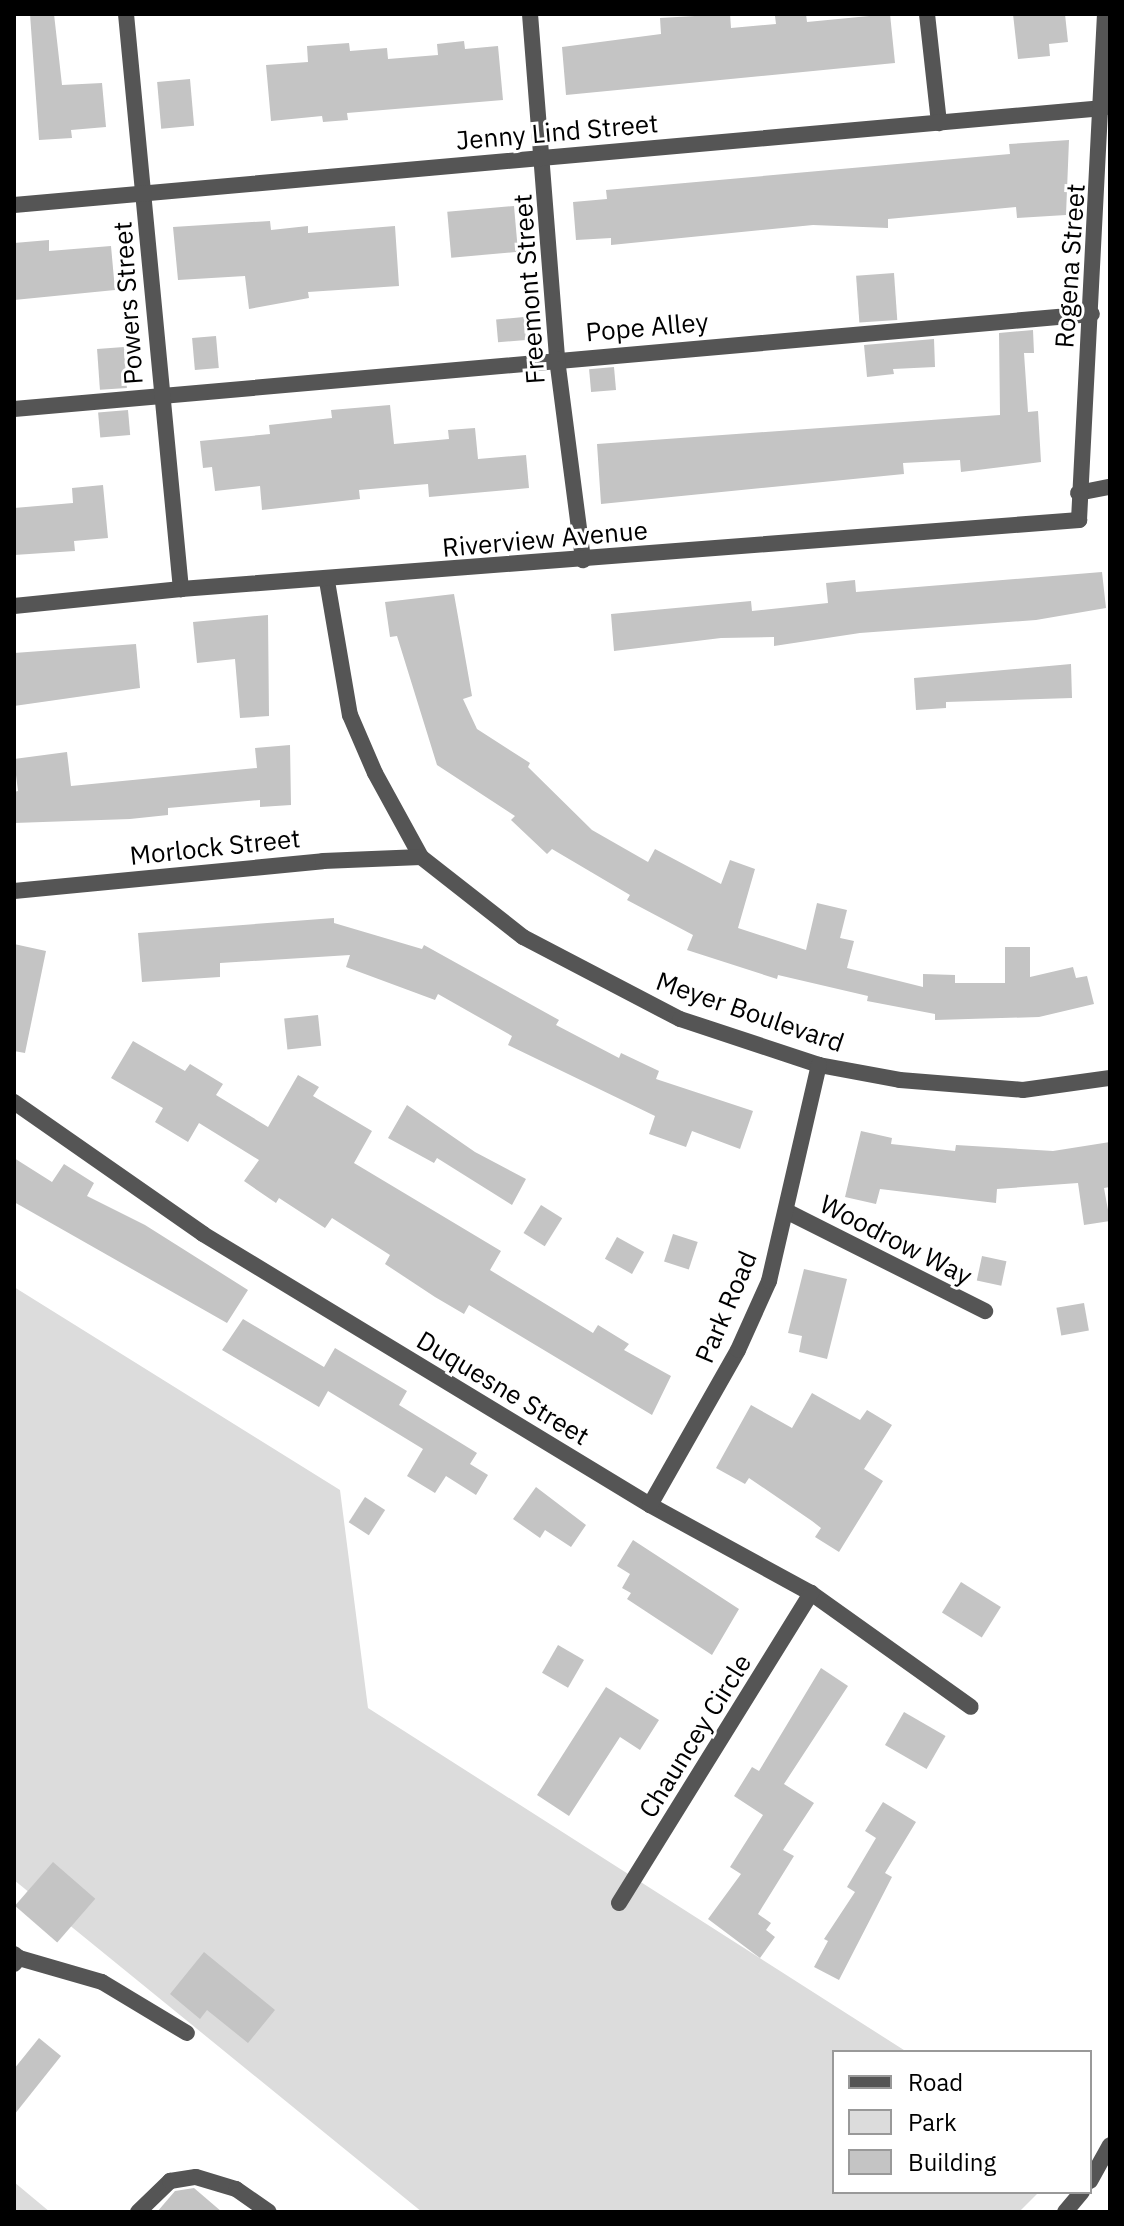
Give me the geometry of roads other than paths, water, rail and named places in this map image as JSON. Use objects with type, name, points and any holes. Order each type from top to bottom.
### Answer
[{"type":"street","name":"Powers Street","points":[[126,14],[145,194],[159,397],[181,589]]},
{"type":"street","name":"Freemont Street","points":[[530,14],[557,359],[583,560]]},
{"type":"street","points":[[927,14],[939,123]]},
{"type":"street","name":"Rogena Street","points":[[1079,520],[1078,493],[1104,108],[1105,14]]},
{"type":"street","name":"Jenny Lind Street","points":[[14,205],[1104,108]]},
{"type":"street","name":"Pope Alley","points":[[14,409],[1092,314]]},
{"type":"street","points":[[1078,493],[1110,487]]},
{"type":"street","name":"Riverview Avenue","points":[[14,606],[181,589],[327,581],[1079,520]]},
{"type":"street","name":"Meyer Boulevard","points":[[327,581],[350,715],[421,857],[523,937],[619,990],[680,1019],[819,1065],[900,1080],[1023,1090],[1110,1078]]},
{"type":"street","name":"Morlock Street","points":[[14,891],[323,861],[421,857]]},
{"type":"street","name":"Park Road","points":[[650,1505],[738,1350],[769,1281],[819,1065]]},
{"type":"street","name":"Duquesne Street","points":[[14,1102],[203,1234],[650,1505],[811,1593],[971,1707]]},
{"type":"street","name":"Woodrow Way","points":[[786,1211],[985,1311]]},
{"type":"street","name":"Chauncey Circle","points":[[619,1903],[811,1593]]},
{"type":"street","points":[[16,1959],[102,1982],[187,2033]]},
{"type":"street","points":[[1092,2177],[1110,2145]]},
{"type":"street","points":[[138,2212],[170,2181],[196,2177],[236,2189],[269,2212]]},
{"type":"street","points":[[1065,2212],[1080,2194]]}]
